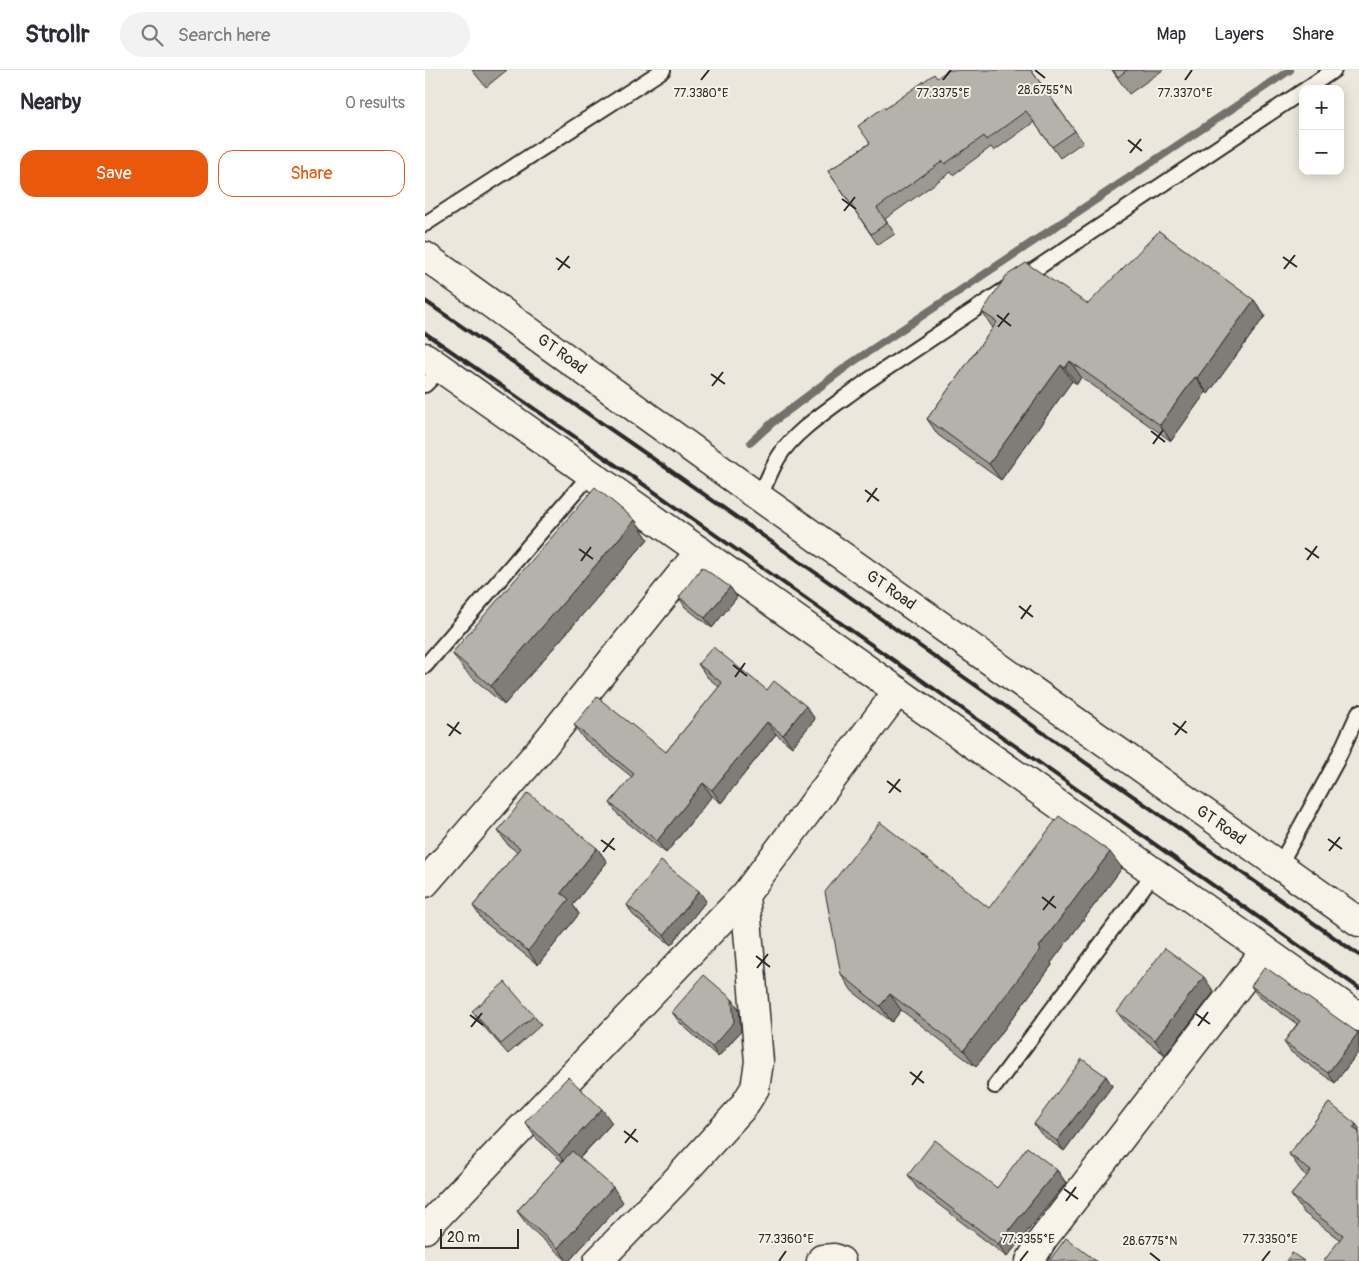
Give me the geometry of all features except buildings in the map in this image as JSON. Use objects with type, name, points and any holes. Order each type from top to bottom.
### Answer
[{"type":"main road","name":"GT Road","points":[[425,256],[759,497],[1359,922]]},
{"type":"main road","points":[[430,370],[591,475],[1359,1017]]},
{"type":"main road","points":[[425,884],[540,750],[699,551]]},
{"type":"main road","points":[[425,1229],[745,896],[898,691]]},
{"type":"main road","points":[[598,1261],[743,1107],[755,1088],[759,1062],[745,896]]},
{"type":"main road","points":[[1031,1261],[1043,1239],[1265,951]]},
{"type":"main road","points":[[821,1261],[822,1259],[834,1258],[841,1261]]},
{"type":"lane","points":[[425,224],[663,70]]},
{"type":"lane","points":[[1312,85],[1334,70]]},
{"type":"lane","points":[[759,497],[777,458],[804,429],[859,388],[1081,237],[1299,93]]},
{"type":"lane","points":[[425,666],[591,475]]},
{"type":"lane","points":[[1279,866],[1336,762],[1359,712]]},
{"type":"lane","points":[[995,1086],[1154,873]]},
{"type":"waterway","points":[[751,442],[773,422],[850,364],[1290,70]]},
{"type":"railway","points":[[425,301],[668,469],[1359,955]]},
{"type":"railway","points":[[425,333],[653,491],[1359,988]]}]
